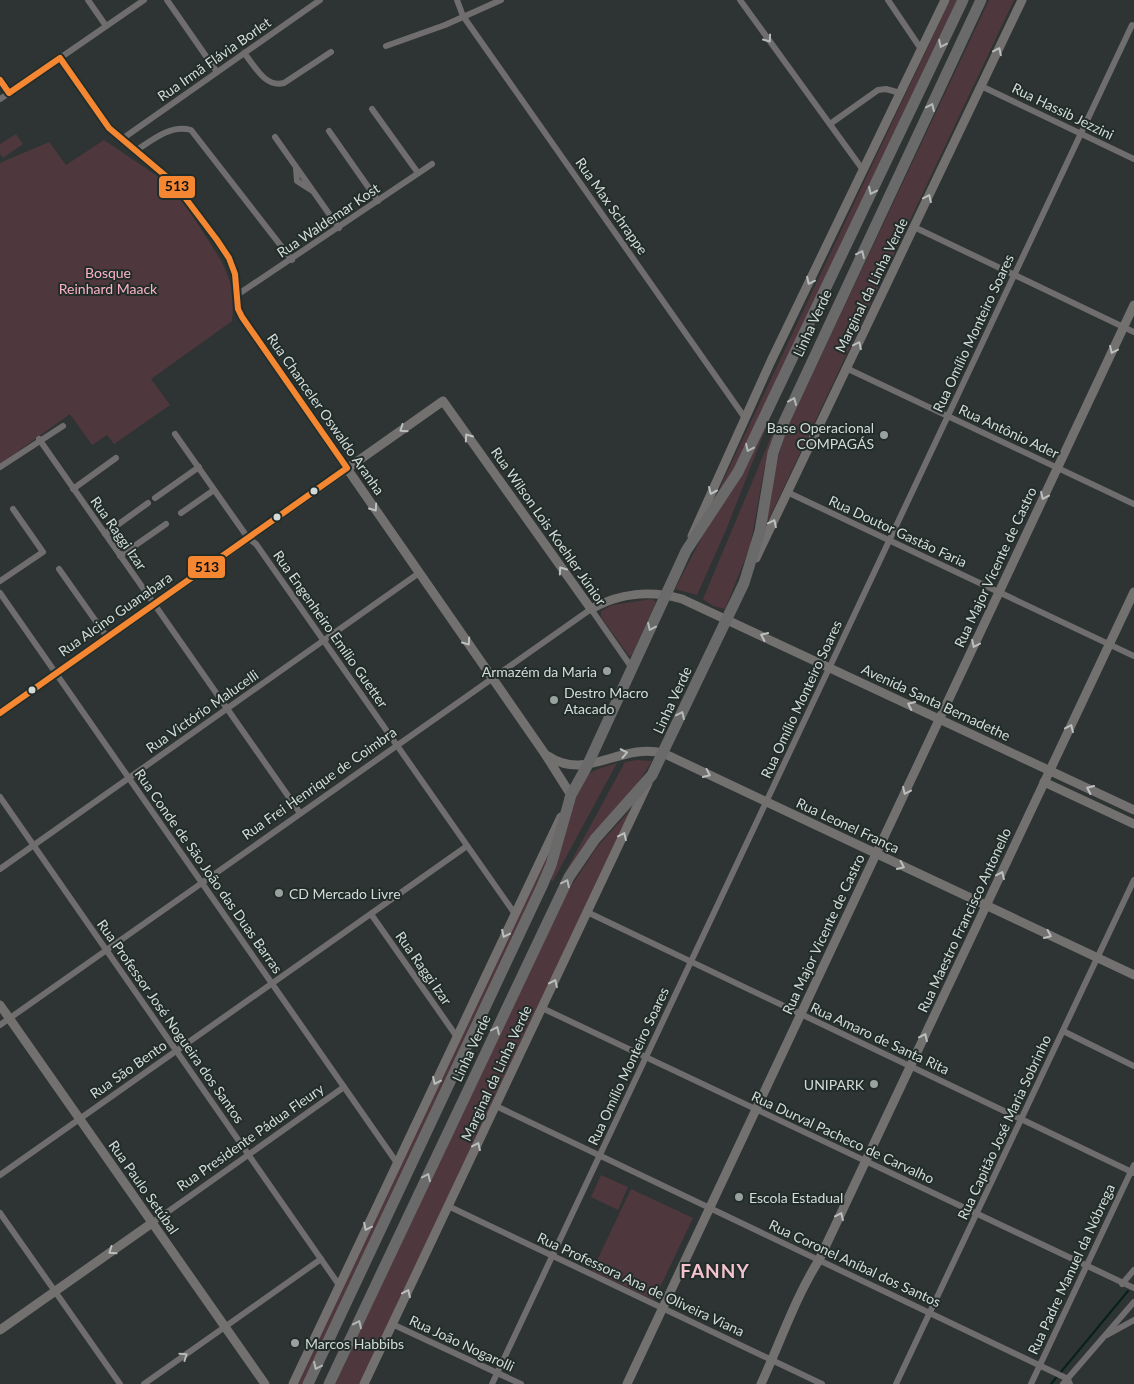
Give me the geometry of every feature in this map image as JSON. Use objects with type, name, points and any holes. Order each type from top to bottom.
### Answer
[{"type":"highway","name":"Linha Verde","points":[[308,1384],[542,886],[551,865],[571,794],[587,766],[686,551],[738,472],[963,0]]},
{"type":"highway","name":"Linha Verde","points":[[329,1384],[569,877],[588,847],[652,775],[744,583],[760,531],[773,453],[784,422],[981,0]]},
{"type":"main road","points":[[686,551],[745,418],[945,0]]},
{"type":"main road","name":"Marginal da Linha Verde","points":[[744,583],[1022,0]]},
{"type":"main road","points":[[0,80],[9,93],[60,58]]},
{"type":"main road","name":"Rua Chanceler Oswaldo Aranha","points":[[60,58],[101,118],[164,173],[182,192],[218,240],[232,266],[242,317],[571,794]]},
{"type":"main road","name":"Rua Major Vicente de Castro","points":[[627,1384],[1134,306]]},
{"type":"main road","name":"Rua Alcino Guanabara","points":[[0,713],[443,400]]},
{"type":"main road","name":"Rua Wilson Lois Koehler Júnior","points":[[443,400],[590,609]]},
{"type":"main road","name":"Rua Maestro Francisco Antonello","points":[[761,1384],[788,1326],[795,1306],[866,1162],[1134,592]]},
{"type":"main road","name":"Rua Frei Henrique de Coimbra","points":[[590,609],[622,596],[666,594]]},
{"type":"main road","name":"Avenida Santa Bernadethe","points":[[666,594],[727,619],[1134,810]]},
{"type":"main road","name":"Rua Leonel França","points":[[545,754],[568,766],[587,766],[628,752],[663,754],[1134,975]]},
{"type":"main road","name":"Marginal da Linha Verde","points":[[364,1384],[652,775]]},
{"type":"main road","points":[[1044,782],[1134,824]]},
{"type":"main road","points":[[293,1384],[571,794]]},
{"type":"main road","name":"Rua Paulo Setúbal","points":[[0,1005],[265,1384]]},
{"type":"main road","name":"Rua Presidente Pádua Fleury","points":[[0,1330],[152,1222]]},
{"type":"street","points":[[88,0],[106,26]]},
{"type":"street","points":[[60,58],[144,0]]},
{"type":"street","points":[[167,0],[217,72]]},
{"type":"street","name":"Rua Irmã Flávia Borlet","points":[[122,138],[320,0]]},
{"type":"street","name":"Rua Max Schrappe","points":[[457,0],[463,16],[745,418]]},
{"type":"street","points":[[386,46],[501,0]]},
{"type":"street","points":[[740,0],[863,170]]},
{"type":"street","points":[[888,0],[921,49]]},
{"type":"street","name":"Rua Omílio Monteiro Soares","points":[[492,1384],[1132,25]]},
{"type":"street","points":[[244,53],[268,83],[276,85],[284,83],[331,52]]},
{"type":"street","name":"Rua Hassib Jezzini","points":[[981,86],[1134,158]]},
{"type":"street","points":[[830,124],[878,90],[886,89],[900,94]]},
{"type":"street","points":[[0,99],[9,93]]},
{"type":"street","points":[[372,109],[418,174]]},
{"type":"street","points":[[136,150],[170,131],[183,128],[191,130],[292,260]]},
{"type":"street","points":[[329,131],[378,201]]},
{"type":"street","points":[[275,137],[339,228]]},
{"type":"street","name":"Rua Waldemar Kost","points":[[237,295],[292,260],[432,164]]},
{"type":"street","points":[[914,227],[1134,332]]},
{"type":"street","name":"Rua Antônio Ader","points":[[846,368],[1134,504]]},
{"type":"street","points":[[0,466],[63,426]]},
{"type":"street","name":"Rua Engenheiro Emílio Guetter","points":[[175,434],[248,538],[256,544],[515,914]]},
{"type":"street","name":"Rua Raggi Izar","points":[[39,440],[300,814]]},
{"type":"street","points":[[73,489],[116,458]]},
{"type":"street","points":[[155,498],[199,467]]},
{"type":"street","points":[[181,513],[214,490]]},
{"type":"street","name":"Rua Doutor Gastão Faria","points":[[787,492],[1134,656]]},
{"type":"street","points":[[105,534],[148,503]]},
{"type":"street","points":[[0,581],[42,552],[13,509]]},
{"type":"street","points":[[120,556],[166,524]]},
{"type":"street","points":[[59,569],[107,637]]},
{"type":"street","name":"Rua Victório Malucelli","points":[[0,869],[419,573]]},
{"type":"street","name":"Rua Conde de São João das Duas Barras","points":[[0,593],[397,1163]]},
{"type":"street","name":"Rua Wilson Lois Koehler Júnior","points":[[590,609],[632,668]]},
{"type":"street","name":"Rua Frei Henrique de Coimbra","points":[[0,1025],[590,609]]},
{"type":"street","name":"Rua Professor José Nogueira dos Santos","points":[[0,796],[339,1285]]},
{"type":"street","name":"Rua São Bento","points":[[0,1175],[468,846]]},
{"type":"street","name":"Rua Capitão José Maria Sobrinho","points":[[896,1384],[1134,880]]},
{"type":"street","name":"Rua Amaro de Santa Rita","points":[[587,912],[1021,1119],[1133,1170]]},
{"type":"street","name":"Rua Raggi Izar","points":[[371,914],[457,1037]]},
{"type":"street","name":"Rua Durval Pacheco de Carvalho","points":[[542,1008],[1086,1267],[1134,1288]]},
{"type":"street","points":[[1063,1032],[1134,1066]]},
{"type":"street","name":"Rua Presidente Pádua Fleury","points":[[152,1222],[344,1087]]},
{"type":"street","name":"Rua Coronel Aníbal dos Santos","points":[[496,1106],[1053,1371],[1067,1381]]},
{"type":"street","name":"Rua Padre Manuel da Nóbrega","points":[[1031,1384],[1133,1170]]},
{"type":"street","name":"Rua Professora Ana de Oliveira Viana","points":[[448,1206],[822,1384]]},
{"type":"street","points":[[0,1213],[120,1384]]},
{"type":"street","points":[[144,1384],[321,1259]]},
{"type":"street","points":[[1122,1284],[1134,1270]]},
{"type":"street","points":[[1067,1381],[1134,1302]]},
{"type":"street","points":[[1102,1338],[1134,1320]]},
{"type":"street","name":"Rua João Nogarolli","points":[[392,1324],[521,1384]]},
{"type":"green space","points":[[950,0],[957,0],[735,469],[714,500]]},
{"type":"green space","points":[[989,0],[1014,0],[766,525],[772,477],[787,428]]},
{"type":"green space","points":[[16,134],[23,144],[3,158],[0,154],[0,144]]},
{"type":"green space","name":"Bosque Reinhard Maack","points":[[104,140],[166,182],[184,202],[222,262],[234,291],[232,321],[151,379],[170,405],[114,444],[107,435],[92,445],[70,414],[0,464],[0,163],[49,142],[66,165]]},
{"type":"green space","points":[[771,415],[726,530],[697,595],[675,589],[703,535],[741,477]]},
{"type":"green space","points":[[779,418],[764,470],[750,547],[725,609],[713,606],[703,599]]},
{"type":"green space","points":[[652,599],[656,602],[632,655],[629,656],[601,617],[601,611],[613,605]]},
{"type":"green space","points":[[637,760],[652,761],[637,785],[561,884],[559,884],[625,762]]},
{"type":"green space","points":[[617,763],[553,881],[551,880],[573,806],[584,781],[589,774],[599,768]]},
{"type":"green space","points":[[632,808],[362,1384],[334,1384],[568,891],[597,847]]},
{"type":"green space","points":[[555,836],[547,864],[303,1384],[296,1384]]},
{"type":"green space","points":[[601,1175],[628,1187],[618,1210],[591,1197]]},
{"type":"green space","points":[[631,1189],[693,1218],[654,1300],[592,1271]]},
{"type":"waterway","points":[[1051,1384],[1128,1291]]},
{"type":"transit line","name":"513","points":[[0,80],[9,93],[60,58],[109,128],[174,183],[229,258],[235,274],[238,309],[242,317],[347,468],[0,713]]},
{"type":"place","name":"Base Operacional COMPAGÁS","points":[[884,435]]},
{"type":"place","name":"Armazém da Maria","points":[[607,671]]},
{"type":"place","name":"Destro Macro Atacado","points":[[554,700]]},
{"type":"place","name":"CD Mercado Livre","points":[[279,893]]},
{"type":"place","name":"UNIPARK","points":[[874,1084]]},
{"type":"place","name":"Escola Estadual","points":[[739,1197]]},
{"type":"place","name":"Marcos Habbibs","points":[[295,1343]]},
{"type":"district","name":"FANNY","points":[[715,1270]]}]
